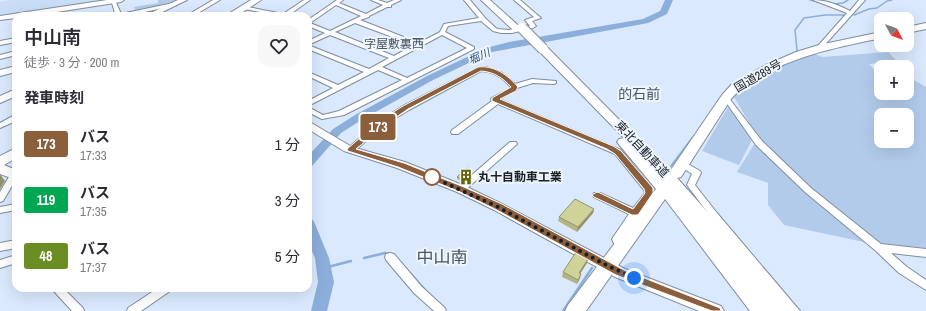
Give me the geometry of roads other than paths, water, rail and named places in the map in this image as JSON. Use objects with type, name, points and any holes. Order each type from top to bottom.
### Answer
[{"type":"highway","points":[[244,11],[257,0]]},
{"type":"highway","points":[[244,11],[265,0]]},
{"type":"highway","name":"東北自動車道","points":[[485,0],[541,49],[652,159],[727,246],[778,311]]},
{"type":"highway","name":"東北自動車道","points":[[492,0],[519,29]]},
{"type":"highway","points":[[914,29],[926,26]]},
{"type":"highway","name":"国道289号","points":[[679,169],[726,98],[736,86],[770,67],[819,48],[874,36]]},
{"type":"highway","name":"東北自動車道","points":[[541,49],[642,162],[714,250],[761,311]]},
{"type":"highway","points":[[575,311],[661,193]]},
{"type":"street","points":[[157,12],[184,0]]},
{"type":"street","points":[[196,12],[218,0]]},
{"type":"street","points":[[290,12],[307,0]]},
{"type":"street","points":[[374,0],[389,6]]},
{"type":"street","points":[[312,41],[389,6],[398,0]]},
{"type":"street","points":[[466,0],[495,30],[510,32],[529,28],[533,26],[528,20],[538,18],[517,0]]},
{"type":"street","points":[[816,0],[828,2],[851,13]]},
{"type":"street","points":[[819,48],[862,0]]},
{"type":"street","points":[[44,12],[117,1],[118,12]]},
{"type":"street","points":[[312,20],[338,2],[367,16]]},
{"type":"street","points":[[138,12],[175,4]]},
{"type":"street","points":[[0,18],[12,17]]},
{"type":"street","points":[[312,102],[442,33],[446,25],[483,19]]},
{"type":"street","points":[[356,21],[419,45]]},
{"type":"street","points":[[312,25],[394,58]]},
{"type":"street","points":[[312,112],[322,117],[329,117],[341,113],[472,48],[442,33]]},
{"type":"street","points":[[0,44],[12,41]]},
{"type":"street","points":[[312,49],[368,72]]},
{"type":"street","points":[[0,57],[12,54]]},
{"type":"street","points":[[377,67],[406,80]]},
{"type":"street","points":[[349,149],[385,121],[406,108],[480,69],[489,69],[506,77],[514,87]]},
{"type":"street","points":[[0,73],[12,70]]},
{"type":"street","points":[[312,76],[338,88]]},
{"type":"street","points":[[497,101],[494,99],[514,90],[514,87],[532,81],[554,82]]},
{"type":"street","points":[[1,98],[12,94]]},
{"type":"street","points":[[726,98],[759,143],[808,190],[879,248],[903,270],[926,286]]},
{"type":"street","points":[[455,132],[497,101]]},
{"type":"street","points":[[497,101],[618,152],[648,188],[649,193],[616,239],[620,248]]},
{"type":"street","points":[[0,126],[12,120]]},
{"type":"street","points":[[312,127],[349,149],[401,165],[461,189],[498,207],[608,266],[716,311]]},
{"type":"street","points":[[461,189],[514,144]]},
{"type":"street","points":[[0,199],[7,162]]},
{"type":"street","points":[[679,169],[697,173],[691,185],[714,215],[795,311]]},
{"type":"street","points":[[597,195],[635,213]]},
{"type":"street","points":[[0,210],[12,208]]},
{"type":"street","points":[[0,247],[12,245]]},
{"type":"street","points":[[879,248],[926,253]]},
{"type":"street","points":[[390,257],[418,290],[441,311]]},
{"type":"street","points":[[60,292],[79,311]]},
{"type":"street","points":[[132,311],[160,292]]},
{"type":"waterway","name":"堀川","points":[[312,159],[337,131],[359,117],[430,78],[489,50],[509,45],[645,21],[664,12],[666,4],[669,0]]},
{"type":"waterway","points":[[810,0],[819,2]]},
{"type":"waterway","points":[[834,4],[843,3],[848,0]]},
{"type":"waterway","points":[[854,15],[869,9],[877,8],[887,1],[892,0]]},
{"type":"waterway","points":[[795,54],[797,50],[795,30],[804,18],[825,15],[845,15]]},
{"type":"waterway","points":[[671,166],[693,137]]},
{"type":"waterway","name":"堀川","points":[[312,234],[322,258],[326,282],[319,311]]},
{"type":"waterway","points":[[364,258],[385,253],[390,254]]},
{"type":"waterway","points":[[324,268],[351,261]]},
{"type":"waterway","points":[[563,311],[592,268]]},
{"type":"waterway","points":[[410,273],[427,292]]},
{"type":"place","name":"丸十自動車工業","points":[[466,177]]},
{"type":"district","name":"字屋敷裏西","points":[[394,44]]},
{"type":"district","name":"的石前","points":[[639,94]]},
{"type":"district","name":"中山南","points":[[442,257]]}]
